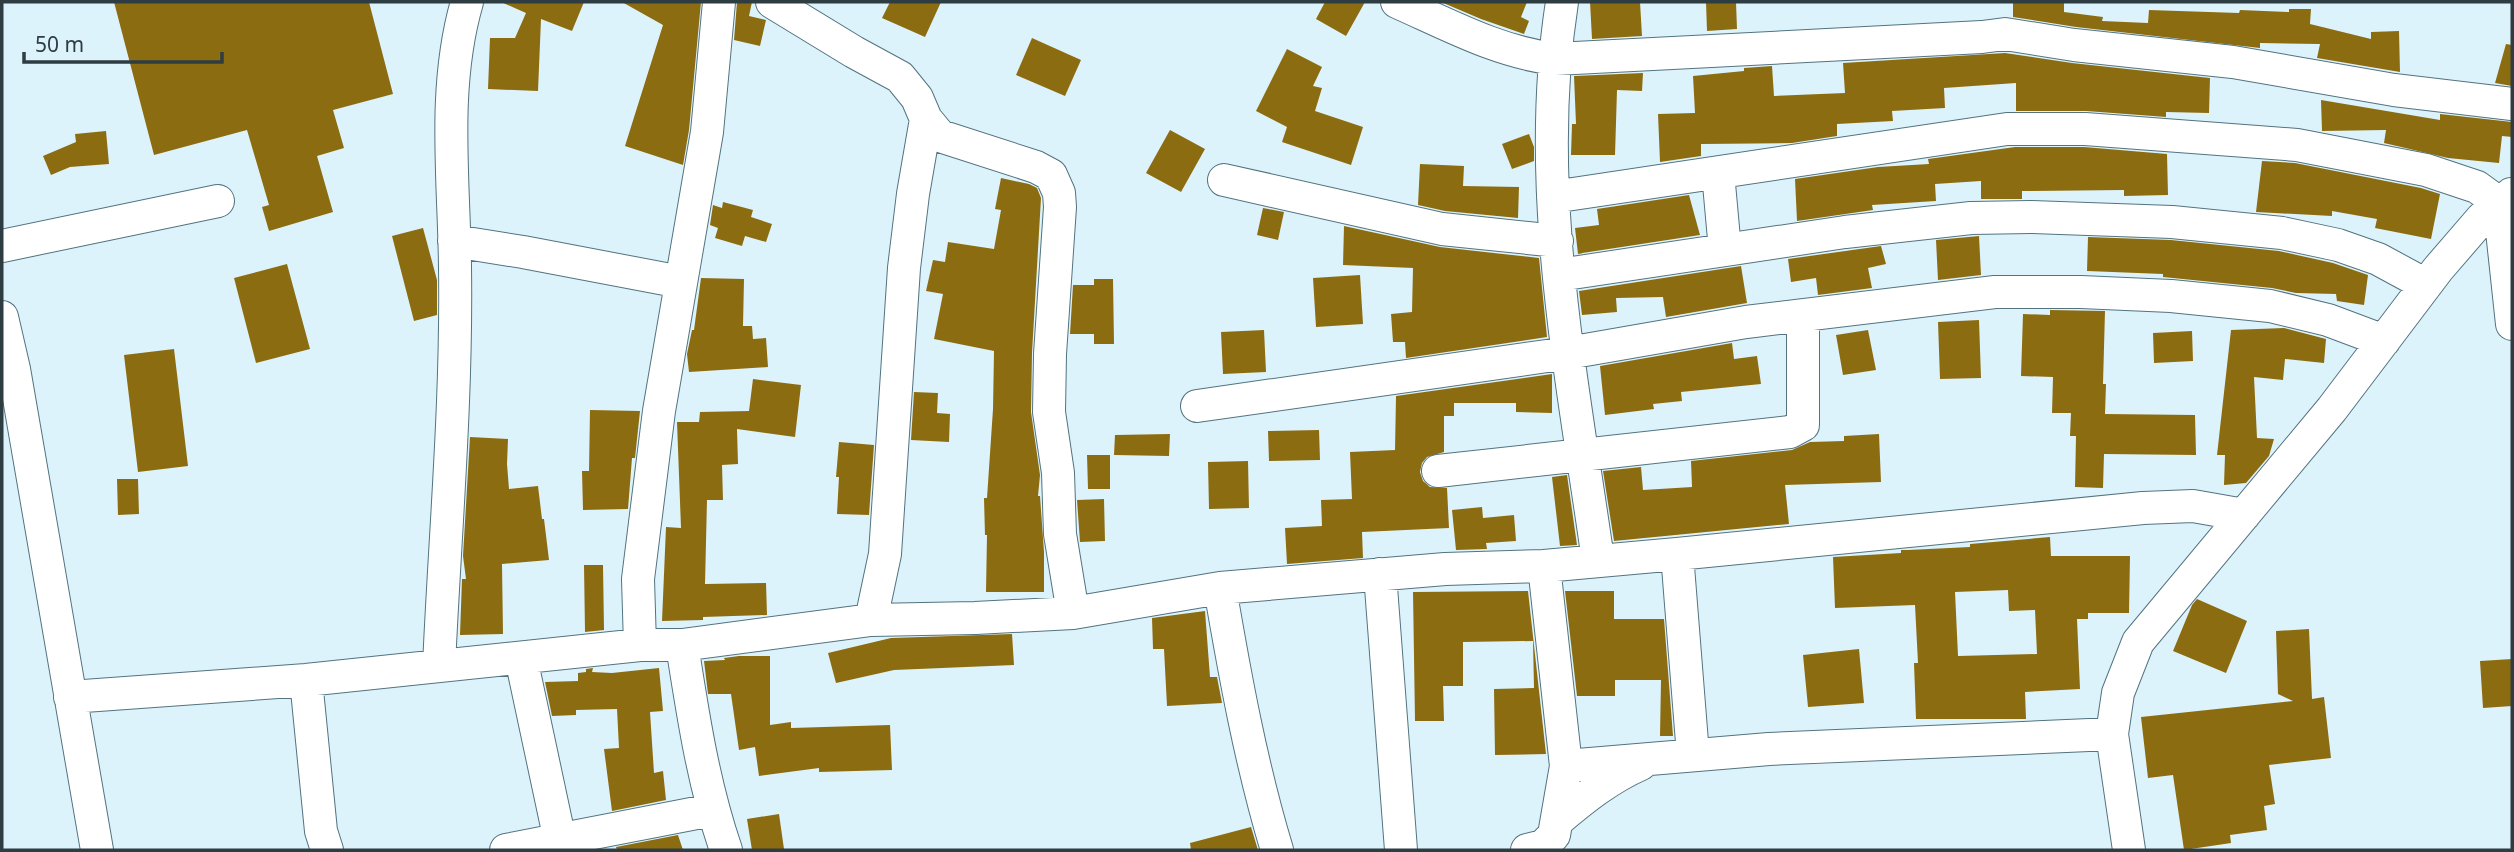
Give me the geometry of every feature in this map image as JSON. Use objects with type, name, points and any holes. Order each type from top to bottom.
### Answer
[{"type":"street","points":[[439,666],[454,352],[454,241],[450,143],[458,32],[467,2]]},
{"type":"street","points":[[640,645],[638,579],[659,411],[707,132],[719,2]]},
{"type":"street","points":[[772,2],[900,77],[917,98],[926,119],[940,136],[1051,175],[1059,193],[1049,412],[1058,473],[1060,534],[1073,613]]},
{"type":"street","points":[[1397,2],[1496,46],[1527,56],[1555,60],[2005,34],[2074,46],[2233,62],[2407,92],[2512,104]]},
{"type":"street","points":[[1562,2],[1555,60],[1553,197],[1559,275],[1598,560]]},
{"type":"street","points":[[872,620],[885,554],[904,268],[926,119]]},
{"type":"street","points":[[1553,197],[2007,129],[2085,129],[2297,145],[2426,170],[2506,198]]},
{"type":"street","points":[[1718,173],[1725,250]]},
{"type":"street","points":[[1224,180],[1441,229],[1557,241]]},
{"type":"street","points":[[2129,850],[2112,734],[2118,693],[2138,642],[2332,409],[2426,285],[2482,218],[2506,198]]},
{"type":"street","points":[[2506,198],[2512,324]]},
{"type":"street","points":[[2,246],[218,201]]},
{"type":"street","points":[[1559,275],[1845,232],[1971,218],[2031,217],[2172,222],[2282,233],[2338,245],[2378,259],[2426,285]]},
{"type":"street","points":[[454,241],[681,282]]},
{"type":"street","points":[[1198,406],[1569,353],[1746,322],[1996,292],[2158,296],[2270,306],[2329,320],[2384,341]]},
{"type":"street","points":[[1438,471],[1790,432],[1803,425],[1803,315]]},
{"type":"street","points":[[2,317],[14,369],[97,850]]},
{"type":"street","points":[[70,697],[306,680],[640,645],[682,645],[872,620],[1073,613],[1220,588],[1445,569],[1544,566],[2143,508],[2193,506],[2244,515]]},
{"type":"street","points":[[1677,554],[1693,755]]},
{"type":"street","points":[[1527,850],[1543,846],[1554,835],[1566,766],[1544,566]]},
{"type":"street","points":[[1380,575],[1401,850]]},
{"type":"street","points":[[1220,588],[1242,718],[1277,850]]},
{"type":"street","points":[[682,645],[701,761],[712,810],[726,850]]},
{"type":"street","points":[[521,658],[561,845]]},
{"type":"street","points":[[306,680],[321,831],[327,850]]},
{"type":"street","points":[[1566,766],[1783,748],[2112,734]]},
{"type":"street","points":[[1557,821],[1587,796],[1623,772],[1655,757]]},
{"type":"street","points":[[506,850],[561,845],[712,810]]},
{"type":"building","points":[[114,2],[369,2],[393,94],[333,110],[344,148],[317,156],[333,212],[269,231],[262,207],[269,205],[247,130],[154,155]]},
{"type":"building","points":[[501,2],[584,2],[572,31],[541,19],[538,91],[488,89],[490,38],[515,38],[526,13]]},
{"type":"building","points":[[622,2],[701,2],[689,130],[683,165],[625,146],[663,25]]},
{"type":"building","points":[[737,2],[752,2],[749,16],[766,20],[760,46],[734,40]]},
{"type":"building","points":[[890,2],[941,2],[925,37],[882,18]]},
{"type":"building","points":[[1325,2],[1365,2],[1346,36],[1316,19]]},
{"type":"building","points":[[1441,2],[1527,2],[1521,17],[1529,21],[1524,34]]},
{"type":"building","points":[[1590,2],[1640,2],[1642,36],[1592,39]]},
{"type":"building","points":[[1706,2],[1736,2],[1737,29],[1707,31]]},
{"type":"building","points":[[2013,2],[2064,2],[2064,12],[2103,17],[2102,21],[2148,23],[2149,10],[2239,13],[2240,10],[2289,12],[2289,9],[2311,9],[2310,24],[2371,39],[2371,32],[2399,31],[2400,72],[2317,58],[2320,44],[2260,43],[2260,48],[2013,17]]},
{"type":"building","points":[[1032,38],[1081,60],[1065,96],[1016,75]]},
{"type":"building","points":[[2506,44],[2512,45],[2512,86],[2495,83]]},
{"type":"building","points":[[1287,49],[1322,67],[1313,86],[1322,88],[1315,111],[1363,127],[1351,165],[1282,142],[1287,127],[1256,111]]},
{"type":"building","points":[[2005,53],[2210,78],[2209,113],[2166,112],[2166,117],[2086,111],[2016,111],[2016,83],[1944,88],[1945,108],[1892,111],[1893,121],[1837,124],[1837,136],[1792,143],[1701,144],[1701,156],[1660,162],[1658,114],[1695,113],[1693,76],[1772,66],[1774,96],[1845,93],[1843,63]]},
{"type":"building","points":[[1643,73],[1642,91],[1617,90],[1615,155],[1571,155],[1572,124],[1576,124],[1574,76]]},
{"type":"building","points":[[2321,100],[2440,120],[2440,114],[2512,122],[2512,137],[2502,136],[2499,163],[2448,158],[2384,143],[2386,130],[2322,131]]},
{"type":"building","points":[[1170,130],[1205,149],[1181,192],[1146,173]]},
{"type":"building","points":[[106,131],[109,164],[70,167],[51,175],[43,156],[76,142],[75,134]]},
{"type":"building","points":[[1529,134],[1534,147],[1534,161],[1512,169],[1502,144]]},
{"type":"building","points":[[2015,147],[2084,147],[2167,154],[2168,195],[2124,196],[2124,190],[2022,191],[2022,199],[1981,199],[1981,181],[1935,184],[1936,201],[1872,205],[1873,210],[1797,221],[1795,179],[1878,167],[1929,164],[1928,159]]},
{"type":"building","points":[[2262,161],[2295,163],[2440,194],[2431,239],[2375,228],[2377,219],[2332,211],[2332,216],[2256,212]]},
{"type":"building","points":[[1420,164],[1464,166],[1463,186],[1519,187],[1518,218],[1445,211],[1418,205]]},
{"type":"building","points":[[1001,178],[1037,188],[1041,198],[1031,412],[1040,475],[1038,496],[1044,552],[1044,592],[986,592],[987,535],[984,498],[987,498],[994,351],[934,339],[943,294],[926,291],[933,260],[945,262],[948,242],[994,249],[1001,210],[995,209]]},
{"type":"building","points":[[1689,195],[1700,235],[1578,254],[1575,228],[1599,225],[1597,209]]},
{"type":"building","points":[[723,202],[753,210],[751,217],[772,224],[766,242],[745,236],[742,246],[715,238],[718,228],[710,225],[713,205],[722,208]]},
{"type":"building","points":[[1263,208],[1284,212],[1278,240],[1257,235]]},
{"type":"building","points":[[1344,226],[1440,247],[1539,258],[1547,337],[1406,358],[1405,342],[1393,342],[1391,314],[1412,312],[1413,268],[1343,265]]},
{"type":"building","points":[[423,228],[437,280],[437,315],[414,321],[392,236]]},
{"type":"building","points":[[1979,236],[1981,275],[1938,280],[1936,240]]},
{"type":"building","points":[[2088,237],[2171,240],[2279,251],[2333,263],[2368,275],[2364,305],[2337,301],[2336,294],[2296,293],[2163,277],[2163,274],[2087,271]]},
{"type":"building","points":[[1881,246],[1886,264],[1868,268],[1872,288],[1818,295],[1816,278],[1791,282],[1788,259]]},
{"type":"building","points":[[287,264],[310,349],[256,363],[234,278]]},
{"type":"building","points":[[1741,266],[1747,303],[1666,317],[1663,297],[1616,298],[1617,312],[1582,315],[1579,291]]},
{"type":"building","points":[[1360,275],[1363,324],[1316,327],[1313,278]]},
{"type":"building","points":[[701,278],[744,279],[743,326],[752,326],[753,339],[766,338],[768,367],[689,372],[687,354],[694,330]]},
{"type":"building","points":[[1094,279],[1113,279],[1114,344],[1094,344],[1094,334],[1070,334],[1073,285],[1094,285]]},
{"type":"building","points":[[2050,310],[2105,311],[2105,414],[2195,415],[2196,455],[2104,454],[2103,488],[2075,487],[2076,436],[2070,436],[2071,413],[2052,413],[2053,377],[2021,376],[2023,314],[2050,315]]},
{"type":"building","points":[[1979,320],[1981,378],[1940,379],[1938,322]]},
{"type":"building","points":[[2284,328],[2326,339],[2324,363],[2285,359],[2283,380],[2254,377],[2257,438],[2274,439],[2269,456],[2246,483],[2224,485],[2225,455],[2217,455],[2231,330]]},
{"type":"building","points":[[1264,330],[1266,372],[1223,374],[1221,332]]},
{"type":"building","points":[[1868,330],[1876,370],[1843,375],[1836,335]]},
{"type":"building","points":[[2192,331],[2193,361],[2154,363],[2153,333]]},
{"type":"building","points":[[1732,343],[1734,359],[1757,356],[1761,384],[1681,392],[1682,401],[1653,404],[1654,409],[1605,415],[1600,366]]},
{"type":"building","points":[[174,349],[188,466],[138,472],[124,355]]},
{"type":"building","points":[[1552,374],[1552,413],[1516,412],[1516,403],[1454,403],[1454,416],[1444,416],[1444,452],[1427,457],[1420,472],[1423,481],[1430,487],[1447,488],[1449,528],[1362,532],[1363,558],[1287,564],[1285,528],[1322,526],[1321,500],[1352,499],[1350,452],[1395,450],[1396,396]]},
{"type":"building","points":[[753,379],[801,385],[795,437],[737,429],[738,464],[722,465],[723,500],[707,500],[705,584],[766,583],[767,615],[662,621],[666,527],[681,528],[677,422],[699,422],[700,412],[749,411]]},
{"type":"building","points":[[914,392],[938,393],[937,413],[950,414],[949,442],[911,440]]},
{"type":"building","points":[[590,410],[640,411],[635,458],[632,458],[628,509],[583,510],[582,471],[589,471]]},
{"type":"building","points":[[1319,430],[1320,460],[1269,461],[1268,431]]},
{"type":"building","points":[[1170,434],[1169,456],[1114,455],[1115,435]]},
{"type":"building","points":[[1879,434],[1881,482],[1785,485],[1789,524],[1614,541],[1603,471],[1641,467],[1643,490],[1692,487],[1691,461],[1792,450],[1810,442],[1844,441],[1844,436]]},
{"type":"building","points":[[470,437],[508,439],[509,489],[538,486],[544,519],[549,560],[502,564],[503,634],[460,635],[462,579],[466,579],[463,556]]},
{"type":"building","points":[[839,442],[874,445],[869,515],[837,514]]},
{"type":"building","points":[[1087,455],[1110,455],[1110,489],[1088,489]]},
{"type":"building","points":[[1248,461],[1249,508],[1209,509],[1208,462]]},
{"type":"building","points":[[1567,475],[1577,545],[1560,546],[1552,477]]},
{"type":"building","points":[[117,479],[138,479],[139,514],[118,515]]},
{"type":"building","points":[[1104,499],[1105,541],[1080,542],[1077,500]]},
{"type":"building","points":[[1482,507],[1483,518],[1514,515],[1516,541],[1486,543],[1487,549],[1456,550],[1452,510]]},
{"type":"building","points":[[2050,537],[2051,556],[2130,556],[2129,613],[2088,613],[2088,619],[2077,619],[2080,689],[2025,692],[2026,719],[1916,719],[1914,663],[1918,663],[1915,605],[1835,608],[1833,557],[1970,547],[1970,544]],"holes":[[[2008,590],[2009,611],[2035,610],[2037,654],[1958,656],[1955,592]]]},
{"type":"building","points":[[584,565],[603,565],[604,630],[585,632]]},
{"type":"building","points":[[1528,591],[1546,754],[1495,755],[1494,689],[1534,688],[1533,641],[1463,642],[1463,686],[1443,686],[1444,721],[1415,721],[1413,592]]},
{"type":"building","points":[[1565,591],[1614,591],[1614,619],[1664,619],[1673,736],[1660,736],[1661,680],[1615,680],[1615,696],[1577,696]]},
{"type":"building","points":[[2197,599],[2247,621],[2226,673],[2173,651]]},
{"type":"building","points":[[1205,611],[1210,677],[1217,677],[1222,703],[1167,706],[1164,649],[1153,649],[1152,618]]},
{"type":"building","points":[[2309,629],[2312,699],[2324,697],[2331,758],[2269,765],[2275,804],[2264,806],[2267,830],[2230,835],[2231,843],[2184,850],[2173,775],[2148,778],[2141,717],[2293,701],[2278,694],[2276,631]]},
{"type":"building","points":[[1012,634],[1014,665],[894,670],[836,683],[828,653],[891,638]]},
{"type":"building","points":[[1859,649],[1864,703],[1808,707],[1803,655]]},
{"type":"building","points":[[739,656],[770,656],[770,725],[791,722],[791,728],[890,725],[892,770],[819,772],[819,768],[759,776],[755,747],[739,750],[731,694],[708,694],[704,661]]},
{"type":"building","points":[[2512,659],[2512,706],[2483,708],[2480,661]]},
{"type":"building","points":[[593,668],[592,672],[612,673],[659,668],[663,711],[650,712],[654,773],[663,771],[666,800],[612,811],[604,749],[619,748],[617,709],[576,710],[576,715],[552,716],[545,682],[578,681],[578,673]]},
{"type":"building","points":[[779,814],[784,849],[752,850],[747,819]]},
{"type":"building","points":[[1251,827],[1258,850],[1191,850],[1190,843]]},
{"type":"building","points":[[678,835],[683,850],[617,850],[616,847]]}]
